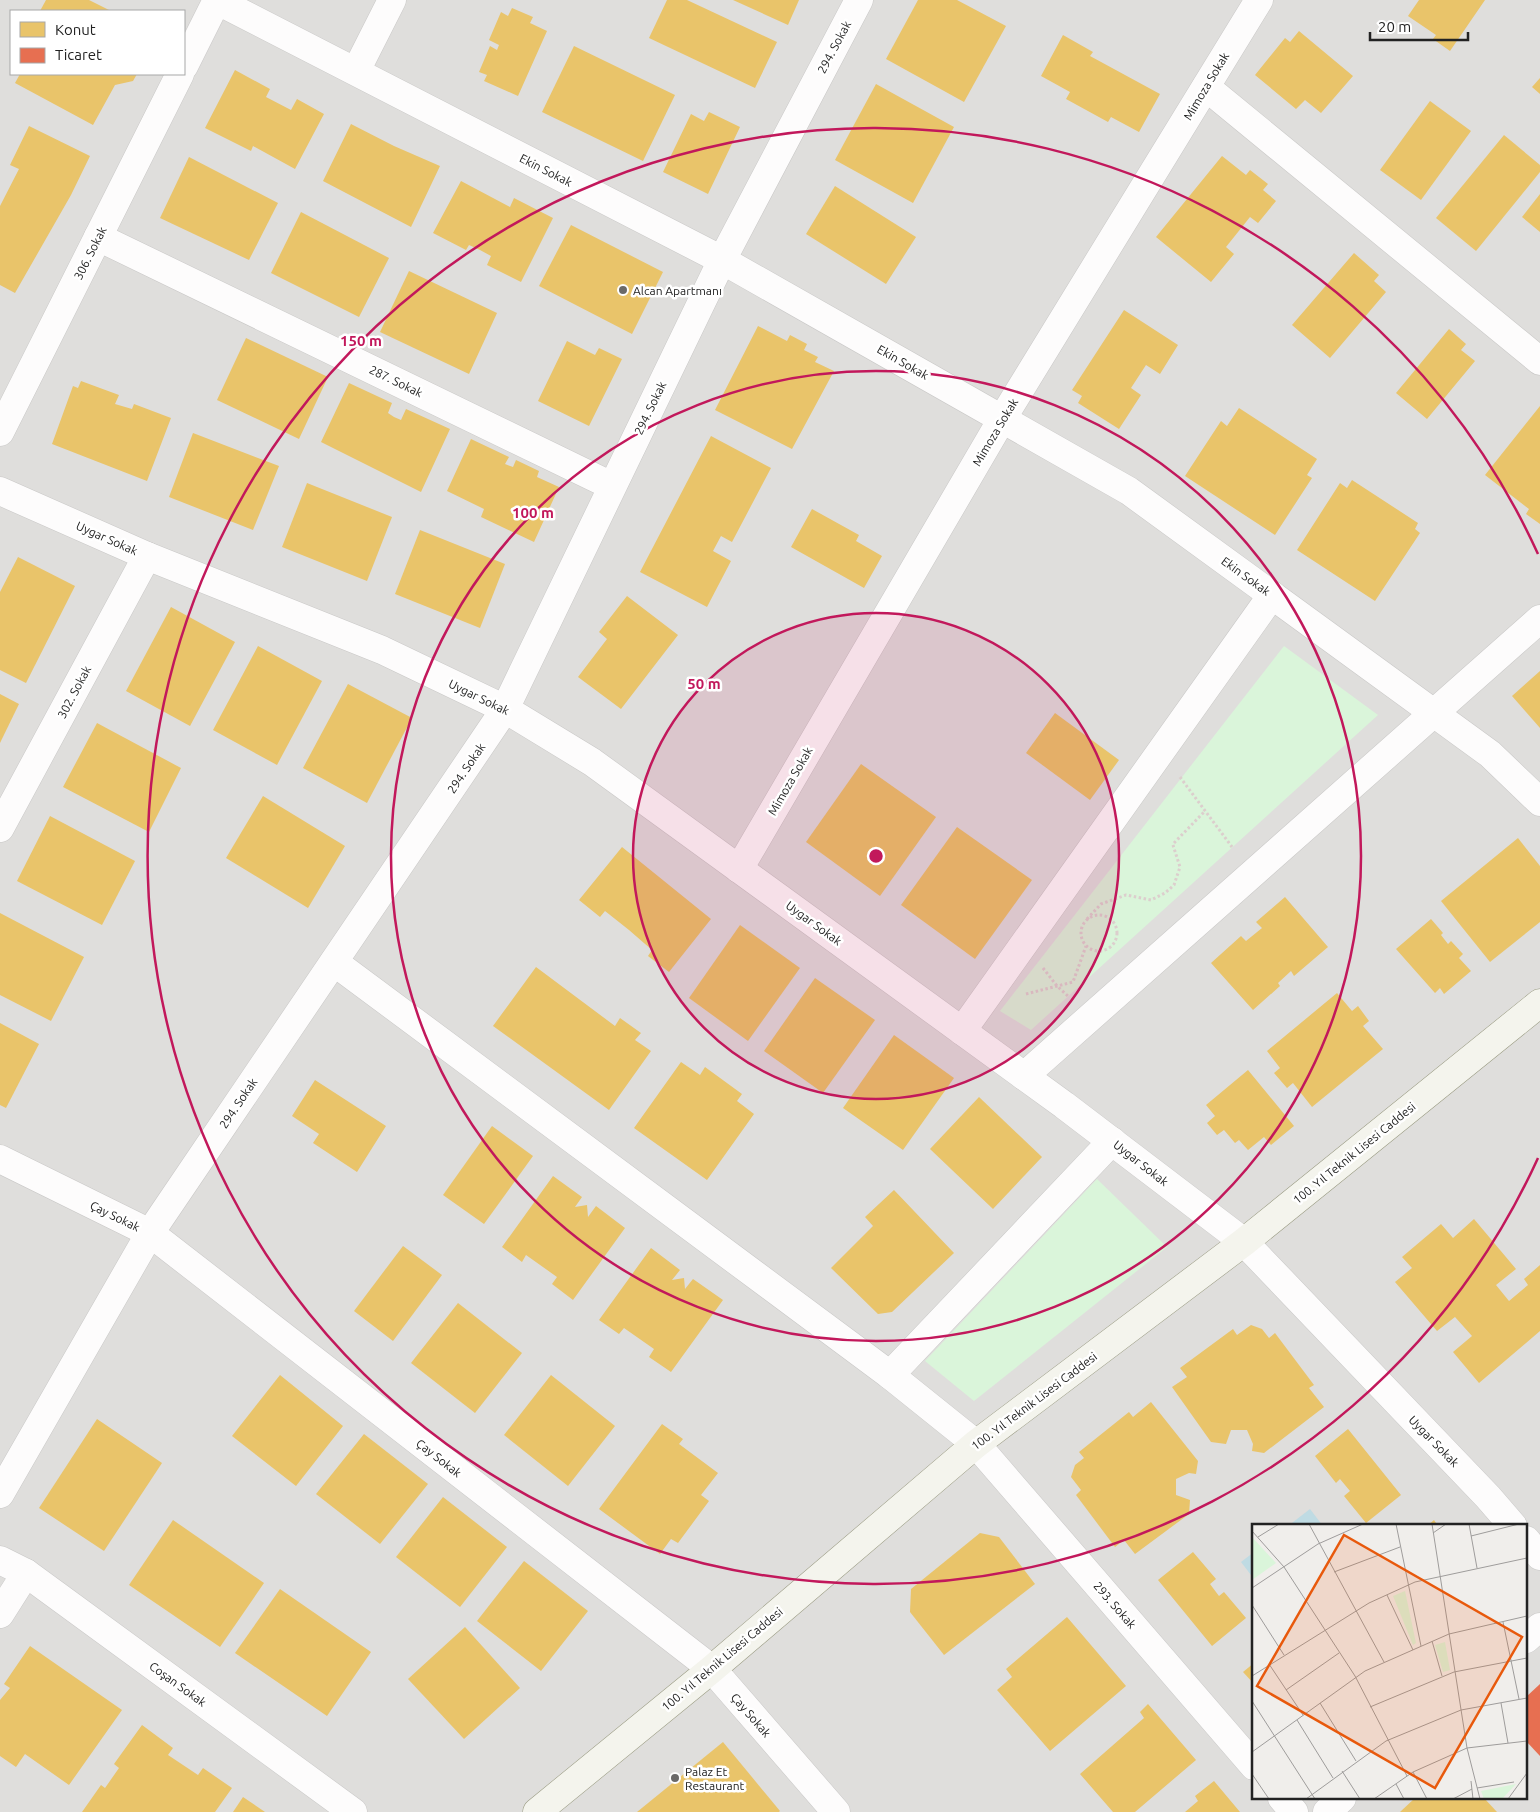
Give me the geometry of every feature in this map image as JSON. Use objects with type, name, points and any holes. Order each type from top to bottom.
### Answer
[{"type":"main road","name":"100. Yıl Teknik Lisesi Caddesi","points":[[538,1812],[712,1669],[976,1444],[1244,1242],[1540,1003]]},
{"type":"street","points":[[185,64],[216,0]]},
{"type":"street","name":"Ekin Sokak","points":[[216,0],[722,260],[1129,491],[1490,754],[1540,802]]},
{"type":"street","points":[[356,72],[392,0]]},
{"type":"street","name":"294. Sokak","points":[[0,1494],[150,1233],[505,709],[722,260],[859,0]]},
{"type":"street","name":"Mimoza Sokak","points":[[739,869],[1002,419],[1259,0]]},
{"type":"street","name":"306. Sokak","points":[[0,432],[179,75]]},
{"type":"street","points":[[1206,87],[1540,361]]},
{"type":"street","name":"287. Sokak","points":[[98,236],[612,486]]},
{"type":"street","name":"Uygar Sokak","points":[[0,491],[148,556],[382,650],[505,709],[592,762],[1024,1076],[1244,1242],[1511,1524]]},
{"type":"street","name":"302. Sokak","points":[[0,828],[148,556]]},
{"type":"street","points":[[962,1031],[1272,596]]},
{"type":"street","points":[[1024,1076],[1540,619]]},
{"type":"street","name":"293. Sokak","points":[[334,962],[890,1375],[976,1444],[1252,1764]]},
{"type":"street","points":[[890,1375],[1112,1141]]},
{"type":"street","name":"Çay Sokak","points":[[0,1159],[150,1233],[712,1669],[836,1812]]},
{"type":"street","points":[[1528,1542],[1540,1556]]},
{"type":"street","name":"Coşan Sokak","points":[[0,1560],[26,1572],[353,1812]]},
{"type":"street","points":[[0,1614],[26,1572]]},
{"type":"street","points":[[1528,1637],[1540,1627]]},
{"type":"street","points":[[1284,1800],[1294,1812]]},
{"type":"street","points":[[1326,1812],[1340,1800]]},
{"type":"path","points":[[1159,754],[1181,778],[1232,846]]},
{"type":"path","points":[[1087,919],[1092,916],[1104,916],[1114,923],[1117,934],[1113,945],[1103,951],[1092,950],[1086,946],[1081,936],[1087,919],[1101,904],[1126,895],[1151,900],[1174,885],[1180,867],[1174,844],[1205,811]]},
{"type":"path","points":[[1020,995],[1073,982],[1086,946]]},
{"type":"path","points":[[1021,947],[1038,962],[1056,986],[1090,1018]]},
{"type":"shaded area","points":[[0,0],[1540,0],[1540,1812],[0,1812]]},
{"type":"green space","points":[[1284,646],[1378,715],[1031,1030],[1000,1011]]},
{"type":"green space","points":[[1097,1179],[1167,1247],[974,1401],[925,1361]]},
{"type":"water","points":[[1310,1509],[1321,1524],[1291,1524]]},
{"type":"water","points":[[1252,1554],[1252,1576],[1241,1562]]},
{"type":"building: Konut","points":[[46,0],[89,0],[109,10],[41,10]]},
{"type":"building: Konut","points":[[667,0],[687,0],[777,42],[755,88],[649,38]]},
{"type":"building: Konut","points":[[733,0],[799,0],[788,25]]},
{"type":"building: Konut","points":[[918,0],[957,0],[1006,26],[964,102],[886,59]]},
{"type":"building: Konut","points":[[1419,0],[1485,0],[1450,51],[1433,39],[1436,35],[1408,16]]},
{"type":"building: Konut","points":[[512,8],[533,17],[530,23],[547,31],[518,96],[484,81],[487,75],[479,72],[490,46],[497,50],[499,45],[489,40],[501,12],[508,16]]},
{"type":"building: Konut","points":[[1299,31],[1353,76],[1321,113],[1305,100],[1296,109],[1255,75],[1285,38],[1290,42]]},
{"type":"building: Konut","points":[[1063,35],[1093,52],[1090,56],[1160,94],[1139,132],[1111,117],[1108,122],[1066,99],[1070,92],[1041,76]]},
{"type":"building: Konut","points":[[574,46],[675,95],[643,161],[542,112]]},
{"type":"building: Konut","points":[[235,70],[270,89],[266,97],[291,110],[297,99],[324,114],[295,169],[253,146],[251,151],[205,128]]},
{"type":"building: Konut","points":[[19,75],[136,75],[133,81],[115,85],[93,125],[15,83]]},
{"type":"building: Konut","points":[[1540,78],[1540,94],[1532,87]]},
{"type":"building: Konut","points":[[876,84],[954,127],[913,203],[835,160]]},
{"type":"building: Konut","points":[[1430,101],[1471,131],[1421,200],[1380,170]]},
{"type":"building: Konut","points":[[709,112],[740,127],[708,194],[663,172],[691,114],[704,121]]},
{"type":"building: Konut","points":[[351,124],[394,146],[440,166],[411,227],[323,181]]},
{"type":"building: Konut","points":[[29,126],[90,156],[71,195],[15,293],[0,285],[0,206],[19,169],[10,165]]},
{"type":"building: Konut","points":[[1504,135],[1540,165],[1540,172],[1476,251],[1436,218]]},
{"type":"building: Konut","points":[[1222,156],[1246,175],[1250,170],[1268,184],[1263,190],[1276,201],[1258,223],[1250,217],[1226,247],[1234,254],[1211,282],[1156,237]]},
{"type":"building: Konut","points":[[189,157],[278,203],[249,260],[160,218]]},
{"type":"building: Konut","points":[[461,181],[510,207],[514,198],[553,218],[521,282],[487,265],[491,256],[469,245],[466,250],[433,233]]},
{"type":"building: Konut","points":[[835,186],[916,237],[886,284],[806,234]]},
{"type":"building: Konut","points":[[1540,194],[1540,232],[1522,217]]},
{"type":"building: Konut","points":[[301,212],[389,258],[359,317],[271,273]]},
{"type":"building: Konut","points":[[571,225],[663,272],[632,334],[539,286]]},
{"type":"building: Konut","points":[[1354,253],[1379,275],[1374,281],[1386,292],[1330,358],[1292,325]]},
{"type":"building: Konut","points":[[409,271],[497,313],[469,374],[380,332]]},
{"type":"building: Konut","points":[[1124,310],[1178,345],[1160,374],[1146,365],[1131,388],[1141,395],[1119,429],[1078,403],[1082,396],[1072,390]]},
{"type":"building: Konut","points":[[758,326],[787,341],[790,335],[807,344],[804,350],[818,357],[815,362],[834,371],[792,449],[715,410]]},
{"type":"building: Konut","points":[[1449,329],[1466,344],[1461,350],[1475,361],[1427,419],[1396,393]]},
{"type":"building: Konut","points":[[246,338],[328,377],[299,439],[217,400]]},
{"type":"building: Konut","points":[[567,341],[595,355],[599,348],[622,359],[589,426],[538,401]]},
{"type":"building: Konut","points":[[81,381],[119,395],[115,404],[132,409],[134,404],[171,418],[147,481],[52,444],[73,386],[78,388]]},
{"type":"building: Konut","points":[[349,383],[392,403],[388,413],[394,417],[401,420],[406,409],[450,429],[421,492],[321,442]]},
{"type":"building: Konut","points":[[1540,406],[1540,524],[1526,514],[1529,509],[1485,475]]},
{"type":"building: Konut","points":[[1239,408],[1317,459],[1307,475],[1312,478],[1275,535],[1185,476],[1221,421],[1227,426]]},
{"type":"building: Konut","points":[[193,433],[279,466],[253,530],[169,497]]},
{"type":"building: Konut","points":[[711,436],[771,468],[732,542],[721,536],[713,551],[731,561],[707,607],[640,572]]},
{"type":"building: Konut","points":[[471,439],[509,457],[505,464],[513,467],[516,460],[539,471],[537,477],[559,487],[534,542],[481,517],[484,509],[447,491]]},
{"type":"building: Konut","points":[[1352,480],[1418,523],[1415,529],[1420,533],[1375,601],[1297,550],[1340,483],[1347,488]]},
{"type":"building: Konut","points":[[307,483],[392,517],[367,581],[282,547]]},
{"type":"building: Konut","points":[[812,509],[859,535],[856,541],[882,556],[864,588],[791,547]]},
{"type":"building: Konut","points":[[420,530],[505,564],[480,628],[395,594]]},
{"type":"building: Konut","points":[[18,557],[75,586],[26,683],[0,670],[0,592]]},
{"type":"building: Konut","points":[[627,596],[678,635],[621,709],[578,677],[607,639],[599,632]]},
{"type":"building: Konut","points":[[171,607],[235,642],[190,726],[126,691]]},
{"type":"building: Konut","points":[[258,646],[322,681],[277,765],[213,730]]},
{"type":"building: Konut","points":[[1540,671],[1540,728],[1512,696]]},
{"type":"building: Konut","points":[[348,684],[412,718],[367,803],[303,768]]},
{"type":"building: Konut","points":[[0,694],[19,704],[0,743]]},
{"type":"building: Konut","points":[[1055,713],[1119,760],[1090,800],[1026,753]]},
{"type":"building: Konut","points":[[97,723],[181,768],[149,832],[63,787]]},
{"type":"building: Konut","points":[[861,764],[936,817],[880,896],[806,842]]},
{"type":"building: Konut","points":[[263,796],[345,846],[308,908],[226,858]]},
{"type":"building: Konut","points":[[50,816],[135,861],[102,925],[17,881]]},
{"type":"building: Konut","points":[[957,827],[1032,880],[975,959],[901,905]]},
{"type":"building: Konut","points":[[1518,838],[1540,866],[1540,922],[1490,962],[1441,901]]},
{"type":"building: Konut","points":[[622,847],[711,919],[669,972],[648,956],[652,950],[629,930],[605,911],[600,917],[579,900]]},
{"type":"building: Konut","points":[[1285,897],[1328,947],[1294,976],[1291,971],[1278,983],[1280,986],[1253,1010],[1211,963],[1241,936],[1246,941],[1262,928],[1256,922]]},
{"type":"building: Konut","points":[[0,913],[84,957],[51,1021],[0,995]]},
{"type":"building: Konut","points":[[1431,919],[1443,933],[1441,935],[1448,944],[1451,941],[1463,954],[1459,958],[1471,971],[1444,994],[1440,988],[1435,993],[1396,949]]},
{"type":"building: Konut","points":[[740,925],[800,968],[748,1041],[689,998]]},
{"type":"building: Konut","points":[[536,967],[615,1026],[620,1018],[641,1033],[635,1040],[651,1051],[609,1110],[493,1026]]},
{"type":"building: Konut","points":[[815,978],[875,1020],[823,1093],[764,1051]]},
{"type":"building: Konut","points":[[1337,993],[1352,1011],[1358,1006],[1369,1021],[1363,1026],[1383,1049],[1312,1107],[1293,1083],[1287,1088],[1274,1073],[1280,1068],[1267,1051]]},
{"type":"building: Konut","points":[[0,1023],[39,1044],[6,1108],[0,1105]]},
{"type":"building: Konut","points":[[894,1035],[954,1078],[903,1150],[843,1108]]},
{"type":"building: Konut","points":[[681,1062],[700,1075],[705,1067],[742,1094],[737,1101],[754,1114],[707,1180],[634,1128]]},
{"type":"building: Konut","points":[[1248,1070],[1294,1126],[1271,1145],[1264,1137],[1248,1150],[1239,1140],[1235,1143],[1224,1130],[1217,1135],[1207,1123],[1215,1116],[1206,1105]]},
{"type":"building: Konut","points":[[315,1080],[386,1126],[357,1172],[313,1143],[319,1134],[292,1116]]},
{"type":"building: Konut","points":[[979,1097],[1042,1157],[993,1209],[930,1149]]},
{"type":"building: Konut","points":[[492,1126],[533,1156],[484,1224],[443,1195]]},
{"type":"building: Konut","points":[[553,1176],[582,1197],[575,1207],[587,1205],[588,1217],[596,1206],[625,1228],[573,1300],[552,1284],[557,1277],[526,1255],[522,1262],[502,1247]]},
{"type":"building: Konut","points":[[894,1190],[954,1253],[892,1312],[878,1314],[831,1268],[873,1226],[865,1217]]},
{"type":"building: Konut","points":[[1474,1219],[1516,1269],[1496,1285],[1509,1301],[1528,1285],[1524,1279],[1540,1265],[1540,1331],[1479,1383],[1453,1352],[1472,1336],[1455,1317],[1437,1331],[1395,1282],[1412,1268],[1402,1257],[1441,1224],[1453,1238]]},
{"type":"building: Konut","points":[[403,1246],[442,1275],[393,1341],[354,1311]]},
{"type":"building: Konut","points":[[651,1248],[680,1270],[672,1280],[684,1278],[685,1289],[693,1279],[723,1300],[671,1372],[649,1357],[654,1349],[624,1328],[619,1334],[599,1320]]},
{"type":"building: Konut","points":[[458,1303],[522,1353],[475,1413],[411,1363]]},
{"type":"building: Konut","points":[[1251,1325],[1262,1329],[1269,1338],[1275,1333],[1314,1385],[1309,1388],[1324,1407],[1264,1453],[1252,1451],[1253,1444],[1247,1430],[1231,1430],[1226,1444],[1211,1442],[1172,1387],[1187,1377],[1180,1368],[1233,1329],[1237,1335]]},
{"type":"building: Konut","points":[[280,1375],[343,1426],[296,1486],[232,1436]]},
{"type":"building: Konut","points":[[551,1375],[615,1426],[568,1486],[504,1435]]},
{"type":"building: Konut","points":[[1151,1402],[1198,1461],[1196,1474],[1189,1473],[1176,1479],[1176,1495],[1190,1500],[1189,1514],[1135,1554],[1124,1540],[1115,1547],[1076,1495],[1081,1490],[1071,1477],[1075,1465],[1084,1458],[1079,1452],[1129,1412],[1133,1417]]},
{"type":"building: Konut","points":[[97,1419],[162,1463],[104,1551],[39,1508]]},
{"type":"building: Konut","points":[[662,1424],[683,1439],[679,1444],[718,1473],[701,1495],[709,1501],[678,1543],[671,1539],[660,1554],[599,1509]]},
{"type":"building: Konut","points":[[1348,1429],[1401,1495],[1366,1523],[1344,1496],[1350,1491],[1340,1479],[1336,1483],[1315,1456]]},
{"type":"building: Konut","points":[[364,1434],[428,1484],[380,1544],[316,1494]]},
{"type":"building: Konut","points":[[443,1497],[507,1547],[460,1607],[396,1557]]},
{"type":"building: Konut","points":[[173,1520],[264,1583],[220,1647],[129,1585]]},
{"type":"building: Konut","points":[[980,1533],[999,1537],[1035,1584],[944,1655],[910,1612],[911,1589]]},
{"type":"building: Konut","points":[[1193,1552],[1216,1579],[1210,1584],[1219,1596],[1224,1592],[1246,1618],[1212,1646],[1158,1580]]},
{"type":"building: Konut","points":[[524,1561],[588,1611],[541,1671],[477,1621]]},
{"type":"building: Konut","points":[[280,1589],[371,1652],[327,1716],[235,1653]]},
{"type":"building: Konut","points":[[1067,1617],[1126,1686],[1050,1751],[997,1690],[1012,1677],[1006,1669]]},
{"type":"building: Konut","points":[[465,1627],[520,1688],[464,1739],[408,1679]]},
{"type":"building: Konut","points":[[30,1646],[122,1710],[69,1785],[25,1754],[16,1767],[0,1756],[0,1700],[10,1688],[4,1684]]},
{"type":"building: Konut","points":[[1252,1665],[1252,1682],[1243,1672]]},
{"type":"building: Konut","points":[[1148,1704],[1196,1760],[1135,1812],[1113,1812],[1080,1774],[1144,1718],[1140,1712]]},
{"type":"building: Konut","points":[[142,1725],[173,1748],[168,1755],[198,1775],[203,1768],[232,1788],[215,1812],[82,1812],[101,1785],[105,1788],[119,1768],[114,1764]]},
{"type":"building: Konut","points":[[723,1742],[779,1812],[637,1812]]},
{"type":"building: Konut","points":[[1214,1781],[1240,1812],[1185,1812],[1198,1801],[1195,1796]]},
{"type":"building: Konut","points":[[243,1797],[265,1812],[233,1812]]},
{"type":"building: Konut","points":[[1413,1800],[1486,1800],[1497,1812],[1400,1812]]},
{"type":"building: Ticaret","points":[[1540,1684],[1540,1756],[1528,1743],[1528,1695]]},
{"type":"place","name":"Alcan Apartmanı","points":[[623,290]]},
{"type":"place","name":"Palaz Et Restaurant","points":[[675,1778]]}]
